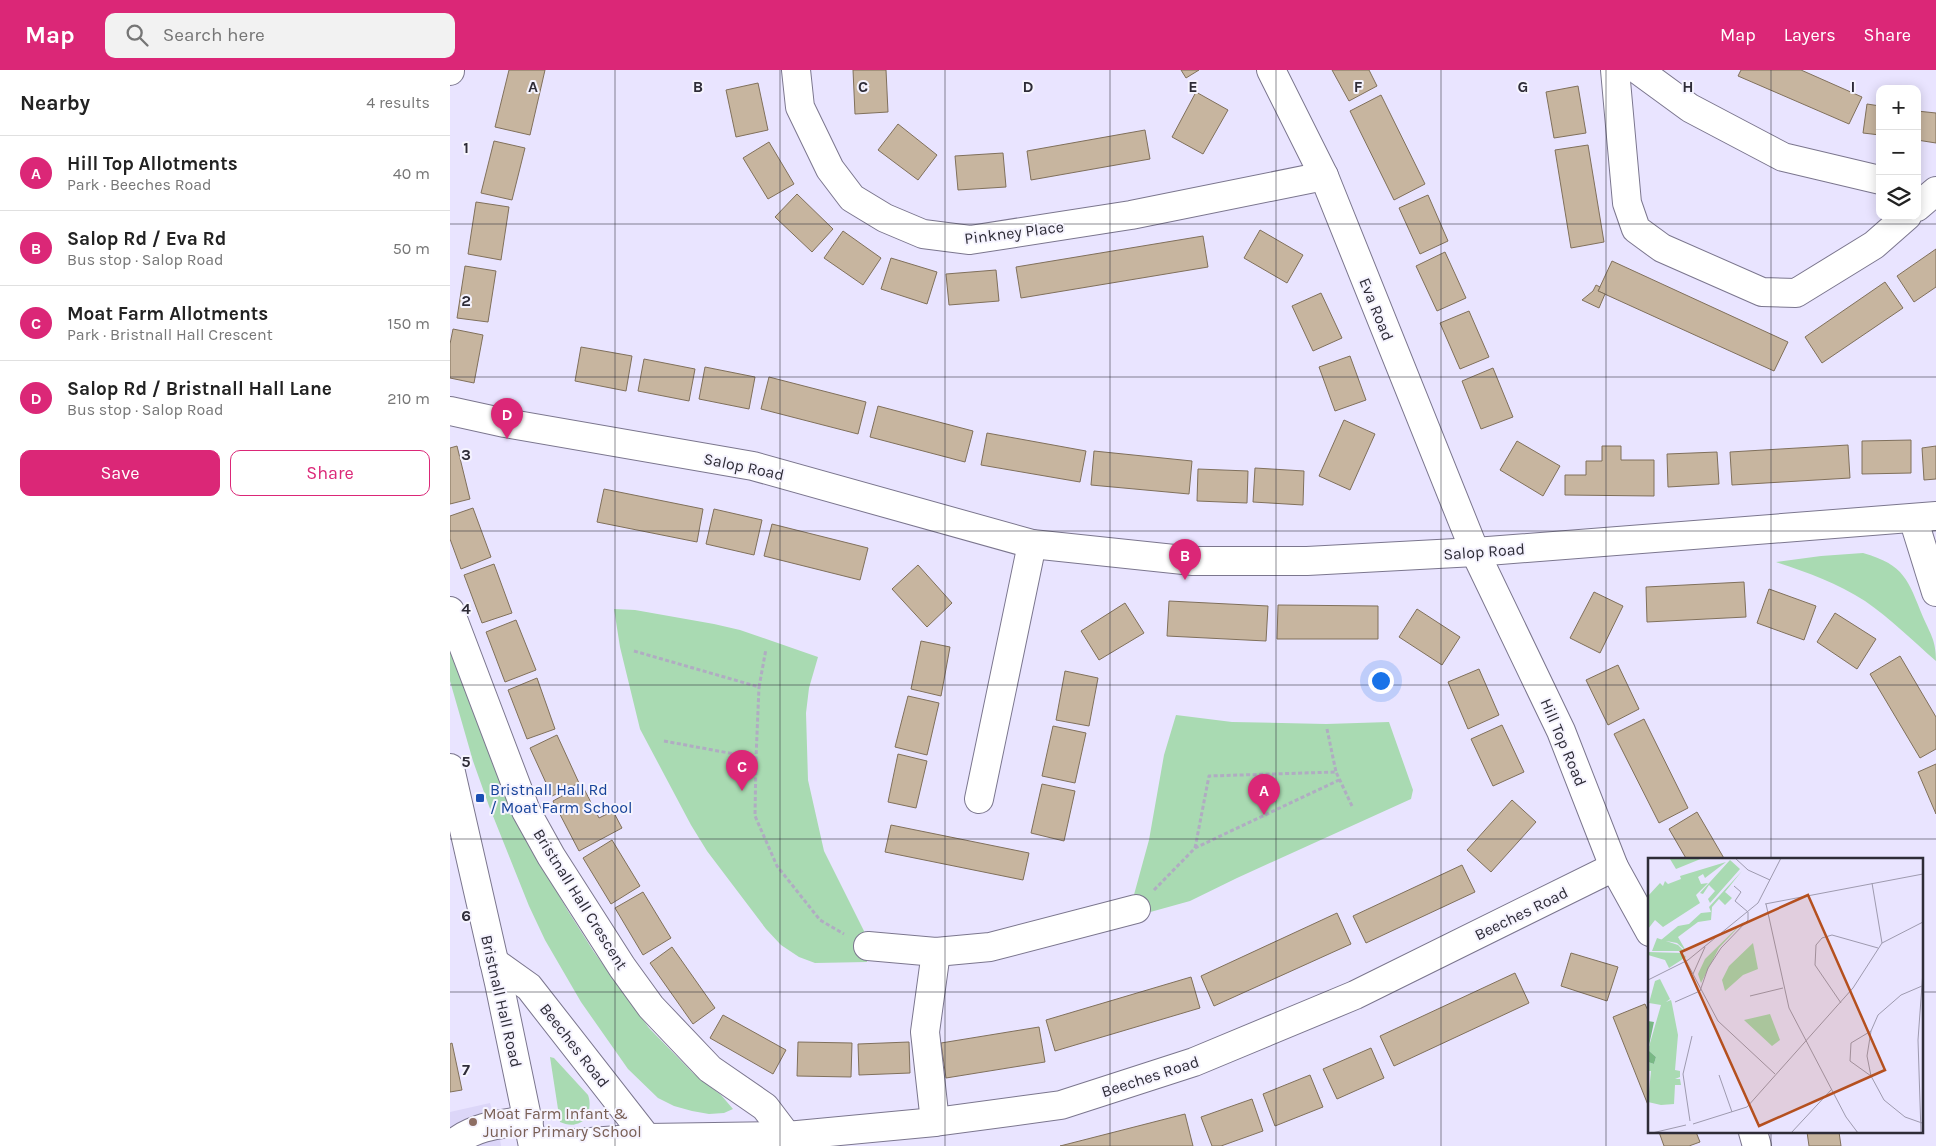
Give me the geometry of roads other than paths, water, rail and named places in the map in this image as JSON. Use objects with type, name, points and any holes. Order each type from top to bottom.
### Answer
[{"type":"street","name":"Pinkney Place","points":[[796,70],[800,107],[830,169],[852,198],[884,218],[923,234],[970,240],[1131,215],[1324,176]]},
{"type":"street","name":"Eva Road","points":[[1271,70],[1324,176],[1475,552]]},
{"type":"street","points":[[1615,70],[1627,203],[1636,229],[1662,248],[1762,292],[1796,293],[1874,245],[1902,220]]},
{"type":"street","points":[[1638,70],[1690,108],[1782,157],[1876,179]]},
{"type":"street","points":[[1921,189],[1936,191]]},
{"type":"street","points":[[1921,204],[1936,191]]},
{"type":"street","name":"Salop Road","points":[[450,411],[505,423],[753,466],[1032,544],[1193,561],[1307,561],[1475,552],[1924,517]]},
{"type":"street","points":[[1924,517],[1936,592]]},
{"type":"street","points":[[979,799],[1032,544]]},
{"type":"street","name":"Hill Top Road","points":[[1475,552],[1562,731],[1614,867],[1648,928]]},
{"type":"street","name":"Bristnall Hall Crescent","points":[[450,611],[526,811],[555,864],[622,967],[651,1007],[710,1069],[765,1107],[787,1141]]},
{"type":"street","name":"Bristnall Hall Road","points":[[450,768],[532,1137]]},
{"type":"street","name":"Beeches Road","points":[[450,1146],[462,1136],[489,1126],[532,1137],[787,1141],[1061,1105],[1194,1062],[1356,995],[1614,867]]},
{"type":"street","points":[[868,946],[936,952],[990,947],[1136,909]]},
{"type":"street","points":[[935,1122],[925,1032],[936,952]]},
{"type":"street","name":"Beeches Road","points":[[494,962],[529,986],[647,1138]]},
{"type":"place","name":"Salop Rd / Bristnall Hall Lane","points":[[507,439]]},
{"type":"place","name":"Salop Rd / Eva Rd","points":[[1185,580]]},
{"type":"place","name":"Moat Farm Allotments","points":[[742,791]]},
{"type":"place","name":"Bristnall Hall Rd / Moat Farm School","points":[[480,798]]},
{"type":"place","name":"Hill Top Allotments","points":[[1264,815]]},
{"type":"place","name":"Moat Farm Infant & Junior Primary School","points":[[473,1122]]}]
